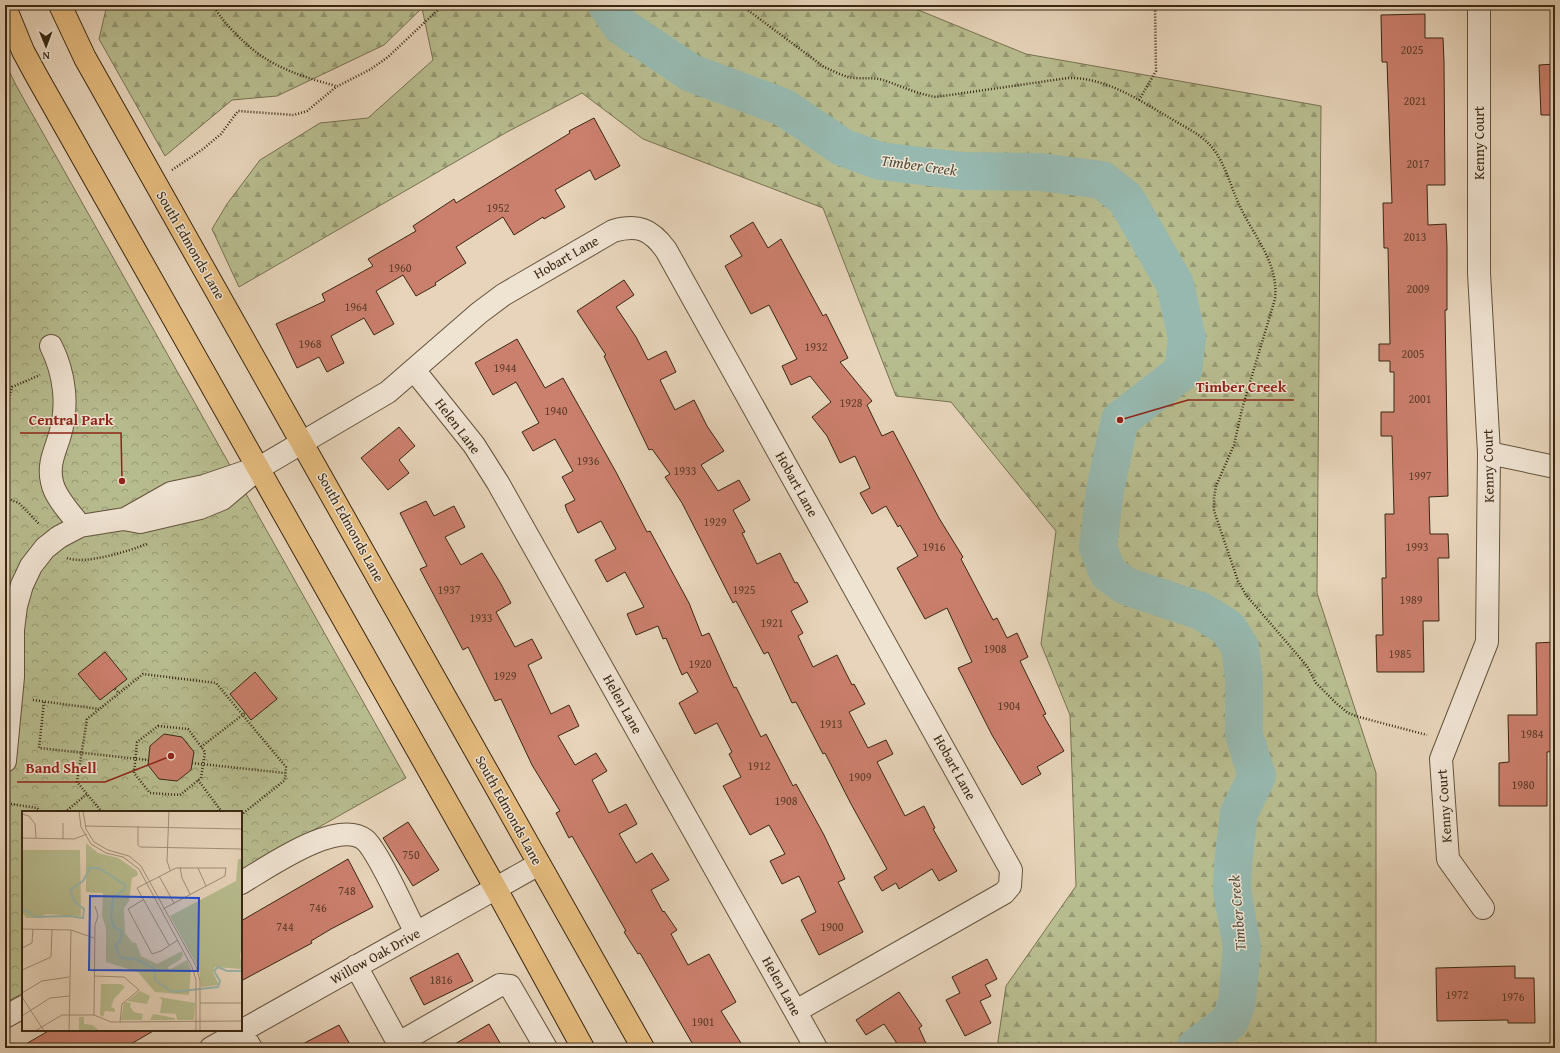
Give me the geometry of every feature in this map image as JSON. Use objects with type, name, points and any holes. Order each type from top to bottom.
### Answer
[{"type":"main road","name":"South Edmonds Lane","points":[[60,5],[85,58],[303,442],[643,1048]]},
{"type":"main road","points":[[5,7],[23,51],[36,75],[496,889],[583,1048]]},
{"type":"street","name":"Kenny Court","points":[[1479,5],[1479,273],[1489,453],[1487,642],[1441,759],[1448,860],[1483,908]]},
{"type":"street","name":"Hobart Lane","points":[[303,442],[388,392],[479,313],[503,295],[613,231],[626,227],[638,228],[650,232],[658,239],[666,250],[1011,870],[1010,886],[1004,893],[796,1011]]},
{"type":"street","points":[[50,346],[60,367],[63,381],[63,417],[59,438],[52,459],[50,475],[56,492],[80,526]]},
{"type":"street","name":"Helen Lane","points":[[414,370],[474,445],[498,483],[816,1048]]},
{"type":"street","points":[[5,761],[11,697],[13,630],[16,606],[22,585],[38,556],[53,542],[80,526],[124,519],[171,493],[204,486],[259,468],[303,442]]},
{"type":"street","points":[[1489,453],[1555,467]]},
{"type":"street","points":[[242,882],[316,841],[340,834],[358,836],[365,840],[376,857],[416,933]]},
{"type":"street","name":"Willow Oak Drive","points":[[211,1048],[246,1039],[356,966],[539,864]]},
{"type":"street","points":[[356,966],[400,1046],[500,985],[510,986],[546,1048]]},
{"type":"street","points":[[5,1017],[22,1008]]},
{"type":"path","points":[[213,5],[219,15],[232,30],[260,57],[297,75],[336,87]]},
{"type":"path","points":[[172,170],[203,150],[221,134],[238,111],[294,115],[307,112],[336,87],[371,69],[388,57],[443,5]]},
{"type":"path","points":[[741,5],[829,69],[855,78],[868,77],[883,80],[922,95],[936,97],[952,96],[1080,77],[1107,85],[1139,100],[1193,132],[1208,143],[1216,153],[1225,169],[1238,203],[1267,254],[1274,273],[1276,286],[1275,299],[1242,409],[1234,445],[1216,486],[1214,498],[1214,511],[1238,581],[1246,595],[1307,666],[1316,682],[1348,713],[1449,740]]},
{"type":"path","points":[[1139,100],[1156,71],[1155,5]]},
{"type":"path","points":[[5,410],[10,391],[16,384],[60,367]]},
{"type":"path","points":[[5,498],[19,502],[53,542]]},
{"type":"path","points":[[101,811],[78,782],[87,719],[143,674],[216,683],[244,714],[286,767],[285,780],[242,814]]},
{"type":"path","points":[[115,688],[119,693]]},
{"type":"path","points":[[11,697],[100,709]]},
{"type":"path","points":[[44,702],[39,748],[148,760]]},
{"type":"path","points":[[201,747],[244,714]]},
{"type":"path","points":[[158,726],[188,729],[201,747],[205,752],[202,778],[180,795],[150,793],[134,773],[138,742],[158,726]]},
{"type":"path","points":[[192,763],[285,773]]},
{"type":"path","points":[[198,780],[221,811]]},
{"type":"path","points":[[66,811],[87,794]]},
{"type":"path","points":[[5,803],[37,808],[40,811]]},
{"type":"green space","points":[[107,5],[906,5],[1026,54],[1321,106],[1317,593],[1376,773],[1376,1048],[997,1048],[1006,986],[1076,886],[1070,715],[1041,644],[1056,531],[951,402],[896,396],[823,208],[643,139],[582,93],[507,132],[239,287],[212,229],[227,204],[260,160],[320,123],[368,118],[433,60],[422,8],[384,45],[277,96],[232,100],[165,156],[99,39]]},
{"type":"green space","points":[[5,63],[17,87],[406,778],[242,870],[242,811],[22,811],[22,994],[5,1003]]},
{"type":"building","points":[[1425,14],[1425,38],[1443,38],[1444,61],[1445,185],[1427,185],[1428,225],[1446,224],[1447,247],[1447,310],[1445,310],[1448,496],[1429,497],[1430,534],[1448,534],[1449,558],[1438,558],[1439,621],[1423,621],[1424,672],[1377,672],[1376,635],[1383,635],[1382,578],[1386,578],[1385,514],[1394,514],[1392,436],[1381,436],[1381,412],[1394,412],[1394,372],[1390,372],[1390,361],[1379,361],[1379,344],[1390,344],[1388,248],[1384,248],[1383,203],[1392,203],[1387,62],[1382,62],[1381,15]]},
{"type":"building","points":[[1555,64],[1555,115],[1541,115],[1539,65]]},
{"type":"building","points":[[594,118],[620,166],[595,180],[590,170],[555,190],[565,207],[544,219],[543,217],[514,235],[503,217],[456,247],[466,263],[435,283],[436,285],[416,296],[403,275],[376,291],[394,324],[374,335],[364,318],[331,336],[344,363],[327,372],[319,357],[297,368],[276,324],[325,301],[322,294],[373,266],[368,259],[416,231],[413,226],[454,199],[456,203],[570,133],[569,131]]},
{"type":"building","points":[[753,222],[768,248],[781,239],[823,316],[826,314],[848,358],[840,362],[872,401],[867,405],[882,436],[893,431],[939,518],[963,557],[961,559],[993,620],[997,618],[1007,638],[1017,633],[1028,657],[1020,661],[1046,714],[1043,715],[1064,751],[1037,767],[1041,774],[1022,785],[992,735],[958,668],[972,662],[947,608],[925,619],[897,568],[918,556],[900,525],[898,527],[886,506],[872,514],[860,493],[870,488],[855,456],[840,463],[827,436],[812,417],[831,402],[810,376],[791,385],[782,366],[797,359],[769,305],[751,314],[725,266],[742,256],[730,236]]},
{"type":"building","points":[[624,280],[634,295],[616,307],[636,337],[648,360],[666,351],[676,372],[660,380],[675,410],[694,400],[707,426],[724,451],[701,465],[718,491],[739,480],[750,500],[733,510],[745,532],[742,533],[757,564],[780,553],[795,583],[797,582],[808,602],[791,611],[803,633],[798,636],[813,667],[837,655],[852,685],[854,684],[865,704],[849,712],[868,748],[886,740],[893,754],[877,762],[905,816],[924,806],[935,828],[933,829],[957,871],[939,881],[932,869],[899,889],[896,883],[882,891],[874,877],[887,869],[796,702],[792,703],[768,652],[764,654],[736,601],[733,603],[682,503],[665,477],[670,474],[652,449],[649,450],[604,356],[606,355],[577,311]]},
{"type":"building","points":[[517,339],[545,388],[563,378],[616,472],[647,532],[650,531],[689,603],[702,636],[709,633],[734,688],[736,687],[761,737],[766,734],[793,786],[796,784],[824,835],[845,879],[838,882],[863,932],[819,955],[801,920],[816,912],[799,876],[782,884],[770,861],[785,854],[769,825],[750,835],[723,786],[741,777],[729,754],[732,752],[717,723],[695,734],[679,703],[698,692],[687,672],[682,675],[666,638],[663,639],[658,626],[636,635],[627,614],[644,607],[625,572],[607,582],[595,560],[616,549],[601,521],[578,533],[565,505],[575,500],[562,477],[573,471],[555,439],[533,451],[522,432],[539,423],[516,382],[493,395],[475,363]]},
{"type":"building","points":[[399,427],[415,446],[399,460],[409,473],[388,490],[361,458]]},
{"type":"building","points":[[426,501],[434,516],[454,506],[465,527],[445,537],[461,565],[482,553],[501,584],[511,603],[496,612],[515,647],[532,639],[542,658],[528,665],[551,714],[569,705],[579,726],[558,736],[575,765],[596,753],[607,771],[592,780],[609,813],[626,804],[637,824],[619,834],[636,863],[652,853],[669,880],[651,890],[663,912],[664,911],[677,930],[671,934],[688,965],[709,954],[736,1002],[721,1011],[744,1048],[695,1048],[640,953],[638,954],[624,932],[626,931],[572,836],[569,838],[556,813],[560,811],[532,765],[501,699],[495,701],[468,647],[463,650],[420,569],[427,566],[400,513]]},
{"type":"building","points":[[1555,642],[1555,751],[1547,752],[1547,806],[1499,806],[1499,763],[1509,762],[1508,715],[1537,715],[1536,643]]},
{"type":"building","points":[[105,652],[127,679],[100,700],[78,674]]},
{"type":"building","points":[[255,672],[277,699],[251,720],[230,694]]},
{"type":"building","points":[[164,734],[182,737],[194,752],[191,770],[177,781],[159,779],[148,765],[150,746]]},
{"type":"building","points":[[408,822],[439,870],[413,886],[383,838]]},
{"type":"building","points":[[348,859],[373,907],[331,929],[311,941],[312,943],[242,980],[242,920]]},
{"type":"building","points":[[458,953],[473,981],[424,1005],[410,978]]},
{"type":"building","points":[[987,959],[997,979],[985,985],[991,996],[980,1001],[991,1023],[965,1036],[946,1000],[960,993],[952,977]]},
{"type":"building","points":[[1515,966],[1515,978],[1534,978],[1535,1023],[1508,1023],[1508,1020],[1437,1021],[1436,968]]},
{"type":"building","points":[[899,992],[922,1026],[919,1028],[928,1048],[900,1048],[884,1024],[866,1035],[856,1020]]},
{"type":"building","points":[[489,1024],[503,1048],[448,1048]]},
{"type":"building","points":[[339,1025],[352,1048],[295,1048]]},
{"type":"building","points":[[48,1031],[153,1031],[124,1048],[19,1048]]},
{"type":"waterway","name":"Timber Creek","points":[[607,5],[621,26],[691,73],[783,107],[842,147],[880,161],[962,171],[1040,172],[1102,180],[1126,199],[1175,284],[1187,338],[1183,371],[1120,420],[1105,490],[1098,547],[1108,573],[1126,586],[1201,611],[1228,628],[1240,647],[1244,679],[1244,735],[1257,776],[1239,813],[1233,865],[1232,890],[1242,947],[1237,1002],[1230,1021],[1195,1048]]},
{"type":"place","name":"Timber Creek","points":[[1120,420]]},
{"type":"place","name":"Central Park","points":[[122,481]]},
{"type":"place","name":"Band Shell","points":[[171,756]]}]
